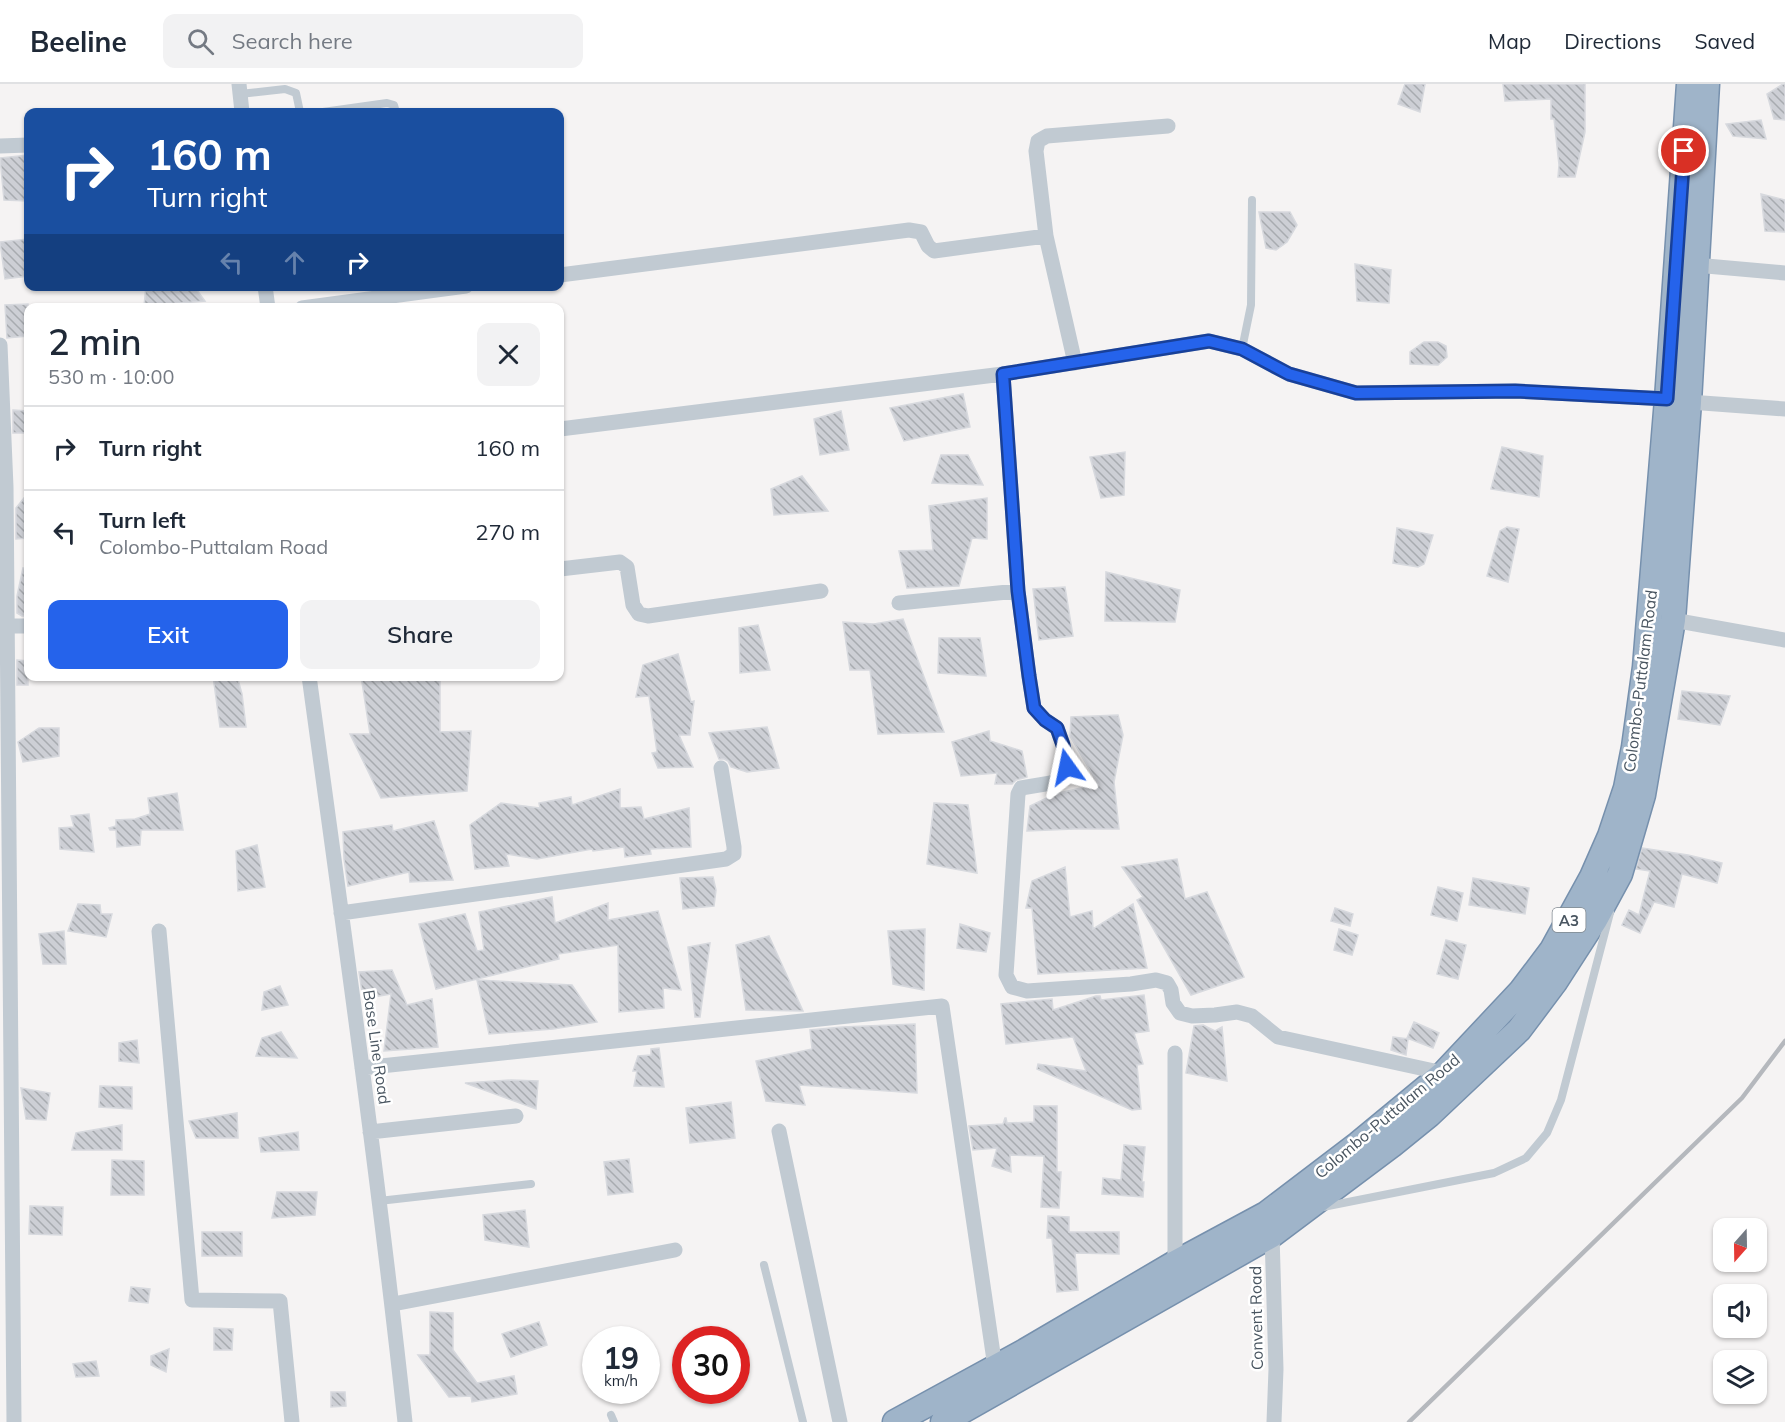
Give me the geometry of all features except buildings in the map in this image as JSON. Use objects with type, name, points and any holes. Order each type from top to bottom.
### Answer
[{"type":"highway","name":"Colombo-Puttalam Road","points":[[895,1422],[996,1367],[1175,1263],[1304,1211],[1429,1115],[1519,1030],[1583,941],[1620,874],[1643,795],[1673,620],[1689,84]]},
{"type":"highway","name":"Colombo-Puttalam Road","points":[[943,1422],[1269,1224],[1358,1144],[1444,1073],[1521,991],[1552,950],[1592,877],[1610,836],[1623,798],[1634,747],[1695,265],[1707,84]]},
{"type":"street","points":[[239,89],[241,108]]},
{"type":"street","points":[[1075,363],[1046,236],[1036,151],[1038,141],[1047,136],[1168,126]]},
{"type":"street","points":[[0,146],[24,145]]},
{"type":"street","points":[[564,274],[909,230],[921,232],[928,246],[934,251],[1046,236]]},
{"type":"street","points":[[1695,265],[1785,273]]},
{"type":"street","points":[[339,303],[429,291]]},
{"type":"street","points":[[564,429],[1003,374],[1209,341],[1242,349],[1289,374],[1356,393],[1515,391],[1678,400],[1785,409]]},
{"type":"street","points":[[0,345],[6,487],[8,626],[14,1422]]},
{"type":"street","points":[[1003,374],[1018,591],[1034,708],[1045,720],[1057,728],[1067,767],[1062,779],[1021,788],[1018,794],[1006,975],[1012,987],[1027,991],[1131,984],[1156,980],[1167,983],[1171,990],[1173,1004],[1180,1013],[1192,1016],[1237,1012],[1252,1016],[1278,1037],[1444,1073],[1466,1081]]},
{"type":"street","points":[[564,569],[620,562],[627,567],[633,605],[639,614],[648,616],[821,591]]},
{"type":"street","points":[[899,603],[1018,591]]},
{"type":"street","points":[[1673,620],[1785,640]]},
{"type":"street","points":[[8,626],[24,626]]},
{"type":"street","name":"Base Line Road","points":[[310,681],[393,1304],[405,1422]]},
{"type":"street","points":[[341,913],[734,855],[721,768]]},
{"type":"street","points":[[159,931],[192,1300],[280,1301],[292,1422]]},
{"type":"street","points":[[362,1068],[942,1006],[996,1367]]},
{"type":"street","points":[[1174,1053],[1175,1263]]},
{"type":"street","points":[[370,1132],[516,1116]]},
{"type":"street","points":[[779,1131],[840,1422]]},
{"type":"street","name":"Convent Road","points":[[1269,1224],[1276,1369],[1274,1422]]},
{"type":"street","points":[[393,1304],[675,1250]]},
{"type":"lane","points":[[239,89],[291,90],[296,93],[299,108]]},
{"type":"lane","points":[[352,108],[387,103],[394,105],[395,108]]},
{"type":"lane","points":[[1242,349],[1251,305],[1252,201]]},
{"type":"lane","points":[[1304,1211],[1494,1173],[1526,1158],[1547,1133],[1561,1100],[1620,874]]},
{"type":"lane","points":[[379,1201],[531,1184]]},
{"type":"lane","points":[[765,1265],[802,1422]]},
{"type":"railway","points":[[1409,1422],[1742,1098],[1785,1041]]},
{"type":"route","points":[[1067,767],[1057,728],[1045,720],[1034,708],[1018,591],[1003,374],[1209,341],[1242,349],[1289,374],[1356,393],[1515,391],[1667,399],[1684,151]]}]
